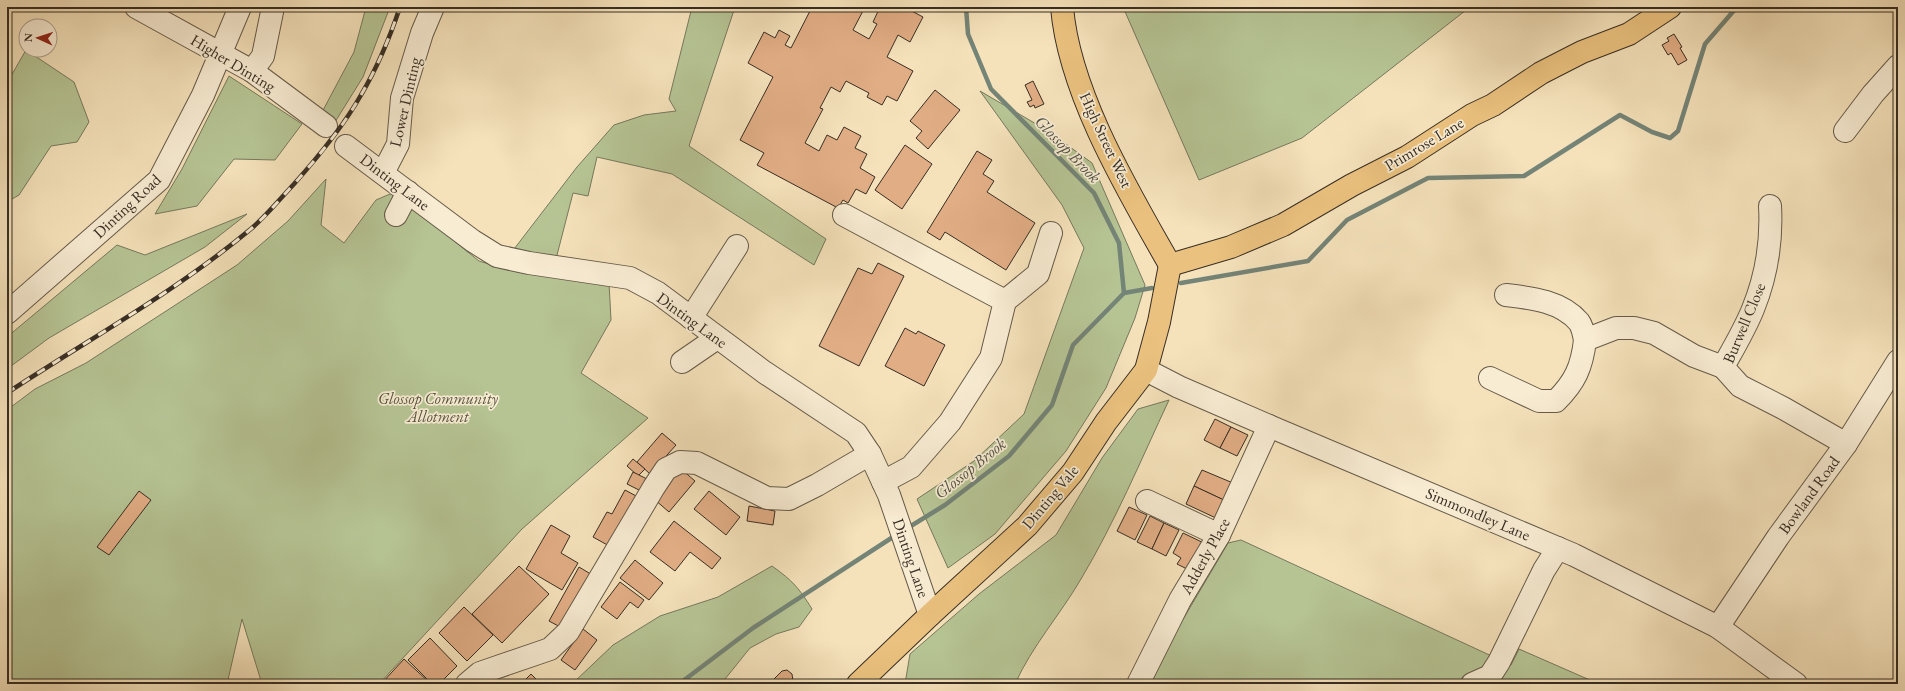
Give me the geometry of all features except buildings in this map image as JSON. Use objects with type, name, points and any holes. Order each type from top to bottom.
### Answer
[{"type":"main road","name":"High Street West","points":[[1062,7],[1070,52],[1084,97],[1126,184],[1170,265]]},
{"type":"main road","name":"Primrose Lane","points":[[1170,265],[1231,247],[1283,225],[1352,185],[1407,156],[1472,115],[1493,105],[1541,73],[1582,52],[1629,34],[1670,7]]},
{"type":"main road","name":"Dinting Vale","points":[[858,684],[930,615],[1027,526],[1073,472],[1106,422],[1146,370],[1159,322],[1170,265]]},
{"type":"street","name":"Higher Dinting","points":[[136,7],[252,71],[326,126]]},
{"type":"street","name":"Dinting Road","points":[[7,312],[159,180],[184,134],[221,54],[240,7]]},
{"type":"street","points":[[252,71],[263,56],[273,7]]},
{"type":"street","name":"Lower Dinting","points":[[383,173],[398,144],[402,98],[422,33],[433,7]]},
{"type":"street","points":[[1845,131],[1873,94],[1898,66]]},
{"type":"street","name":"Dinting Lane","points":[[346,146],[473,241],[498,256],[529,263],[630,278],[658,293],[764,372],[856,433],[870,454],[894,508],[930,615]]},
{"type":"street","points":[[396,215],[408,192]]},
{"type":"street","name":"Burwell Close","points":[[1770,206],[1771,232],[1764,273],[1753,310],[1723,367],[1740,386],[1784,408],[1846,444]]},
{"type":"street","points":[[844,215],[1005,301]]},
{"type":"street","points":[[883,482],[911,467],[950,422],[991,358],[1005,301],[1038,274],[1051,233]]},
{"type":"street","points":[[691,318],[737,246]]},
{"type":"street","points":[[1490,378],[1539,401],[1556,400],[1570,386],[1580,364],[1586,340],[1579,322],[1564,311],[1542,300],[1506,295]]},
{"type":"street","points":[[1586,340],[1616,328],[1634,328],[1654,333],[1694,356],[1723,367]]},
{"type":"street","points":[[682,362],[717,338]]},
{"type":"street","name":"Bowland Road","points":[[1718,627],[1778,537],[1846,444],[1898,362]]},
{"type":"street","name":"Simmondley Lane","points":[[1146,370],[1179,387],[1269,426],[1558,548],[1718,627],[1790,682]]},
{"type":"street","name":"Adderly Place","points":[[1138,684],[1180,600],[1219,536],[1269,426]]},
{"type":"street","points":[[467,684],[480,673],[550,649],[568,632],[666,469],[680,462],[697,463],[767,498],[789,499],[870,454]]},
{"type":"street","points":[[1147,501],[1219,536]]},
{"type":"street","points":[[1472,684],[1490,676],[1544,570],[1558,548]]},
{"type":"green space","points":[[366,7],[390,7],[363,77],[335,122],[321,114],[354,52]]},
{"type":"green space","points":[[692,7],[735,7],[689,146],[826,239],[814,265],[672,174],[597,157],[588,196],[573,193],[556,259],[511,253],[577,167],[614,125],[644,115],[676,111],[669,99]]},
{"type":"green space","points":[[1123,7],[1470,7],[1302,138],[1199,180]]},
{"type":"green space","points":[[21,58],[38,58],[74,82],[89,122],[77,142],[51,146],[19,195],[7,202],[7,83]]},
{"type":"green space","points":[[229,76],[302,124],[275,160],[234,159],[197,206],[155,214],[182,169]]},
{"type":"green space","points":[[980,91],[1048,131],[1092,163],[1145,285],[1135,318],[1106,388],[1066,451],[995,534],[948,568],[917,499],[974,461],[1024,414],[1084,248],[1062,205]]},
{"type":"green space","name":"Glossop Community Allotment","points":[[326,179],[321,225],[344,243],[376,200],[390,194],[402,199],[479,261],[505,269],[609,283],[611,320],[581,373],[648,418],[522,529],[379,684],[262,684],[242,619],[227,684],[7,684],[7,410],[35,389],[86,363],[237,265],[288,221]]},
{"type":"green space","points":[[247,214],[205,247],[49,338],[7,369],[7,337],[117,245],[145,255]]},
{"type":"green space","points":[[1169,400],[1105,535],[1073,592],[1038,644],[1015,684],[905,684],[910,654],[979,594],[1056,535],[1102,458],[1138,409]]},
{"type":"green space","points":[[1241,540],[1511,665],[1519,649],[1599,684],[1145,684],[1228,543]]},
{"type":"green space","points":[[772,566],[795,585],[812,609],[799,627],[776,634],[750,648],[721,684],[572,684],[613,645],[660,616],[718,597]]},
{"type":"waterway","name":"Glossop Brook","points":[[906,529],[945,505],[1009,456],[1052,405],[1073,345],[1124,293],[1119,243],[1094,193],[991,89],[968,34],[966,7]]},
{"type":"waterway","points":[[1181,283],[1308,261],[1347,220],[1428,178],[1524,176],[1620,115],[1652,132],[1670,138],[1678,131],[1705,44],[1737,7]]},
{"type":"waterway","points":[[1124,293],[1152,288]]},
{"type":"waterway","name":"Glossop Brook","points":[[679,684],[753,628],[896,535]]},
{"type":"railway","points":[[7,393],[194,273],[263,218],[321,152],[354,107],[378,63],[400,7]]}]
